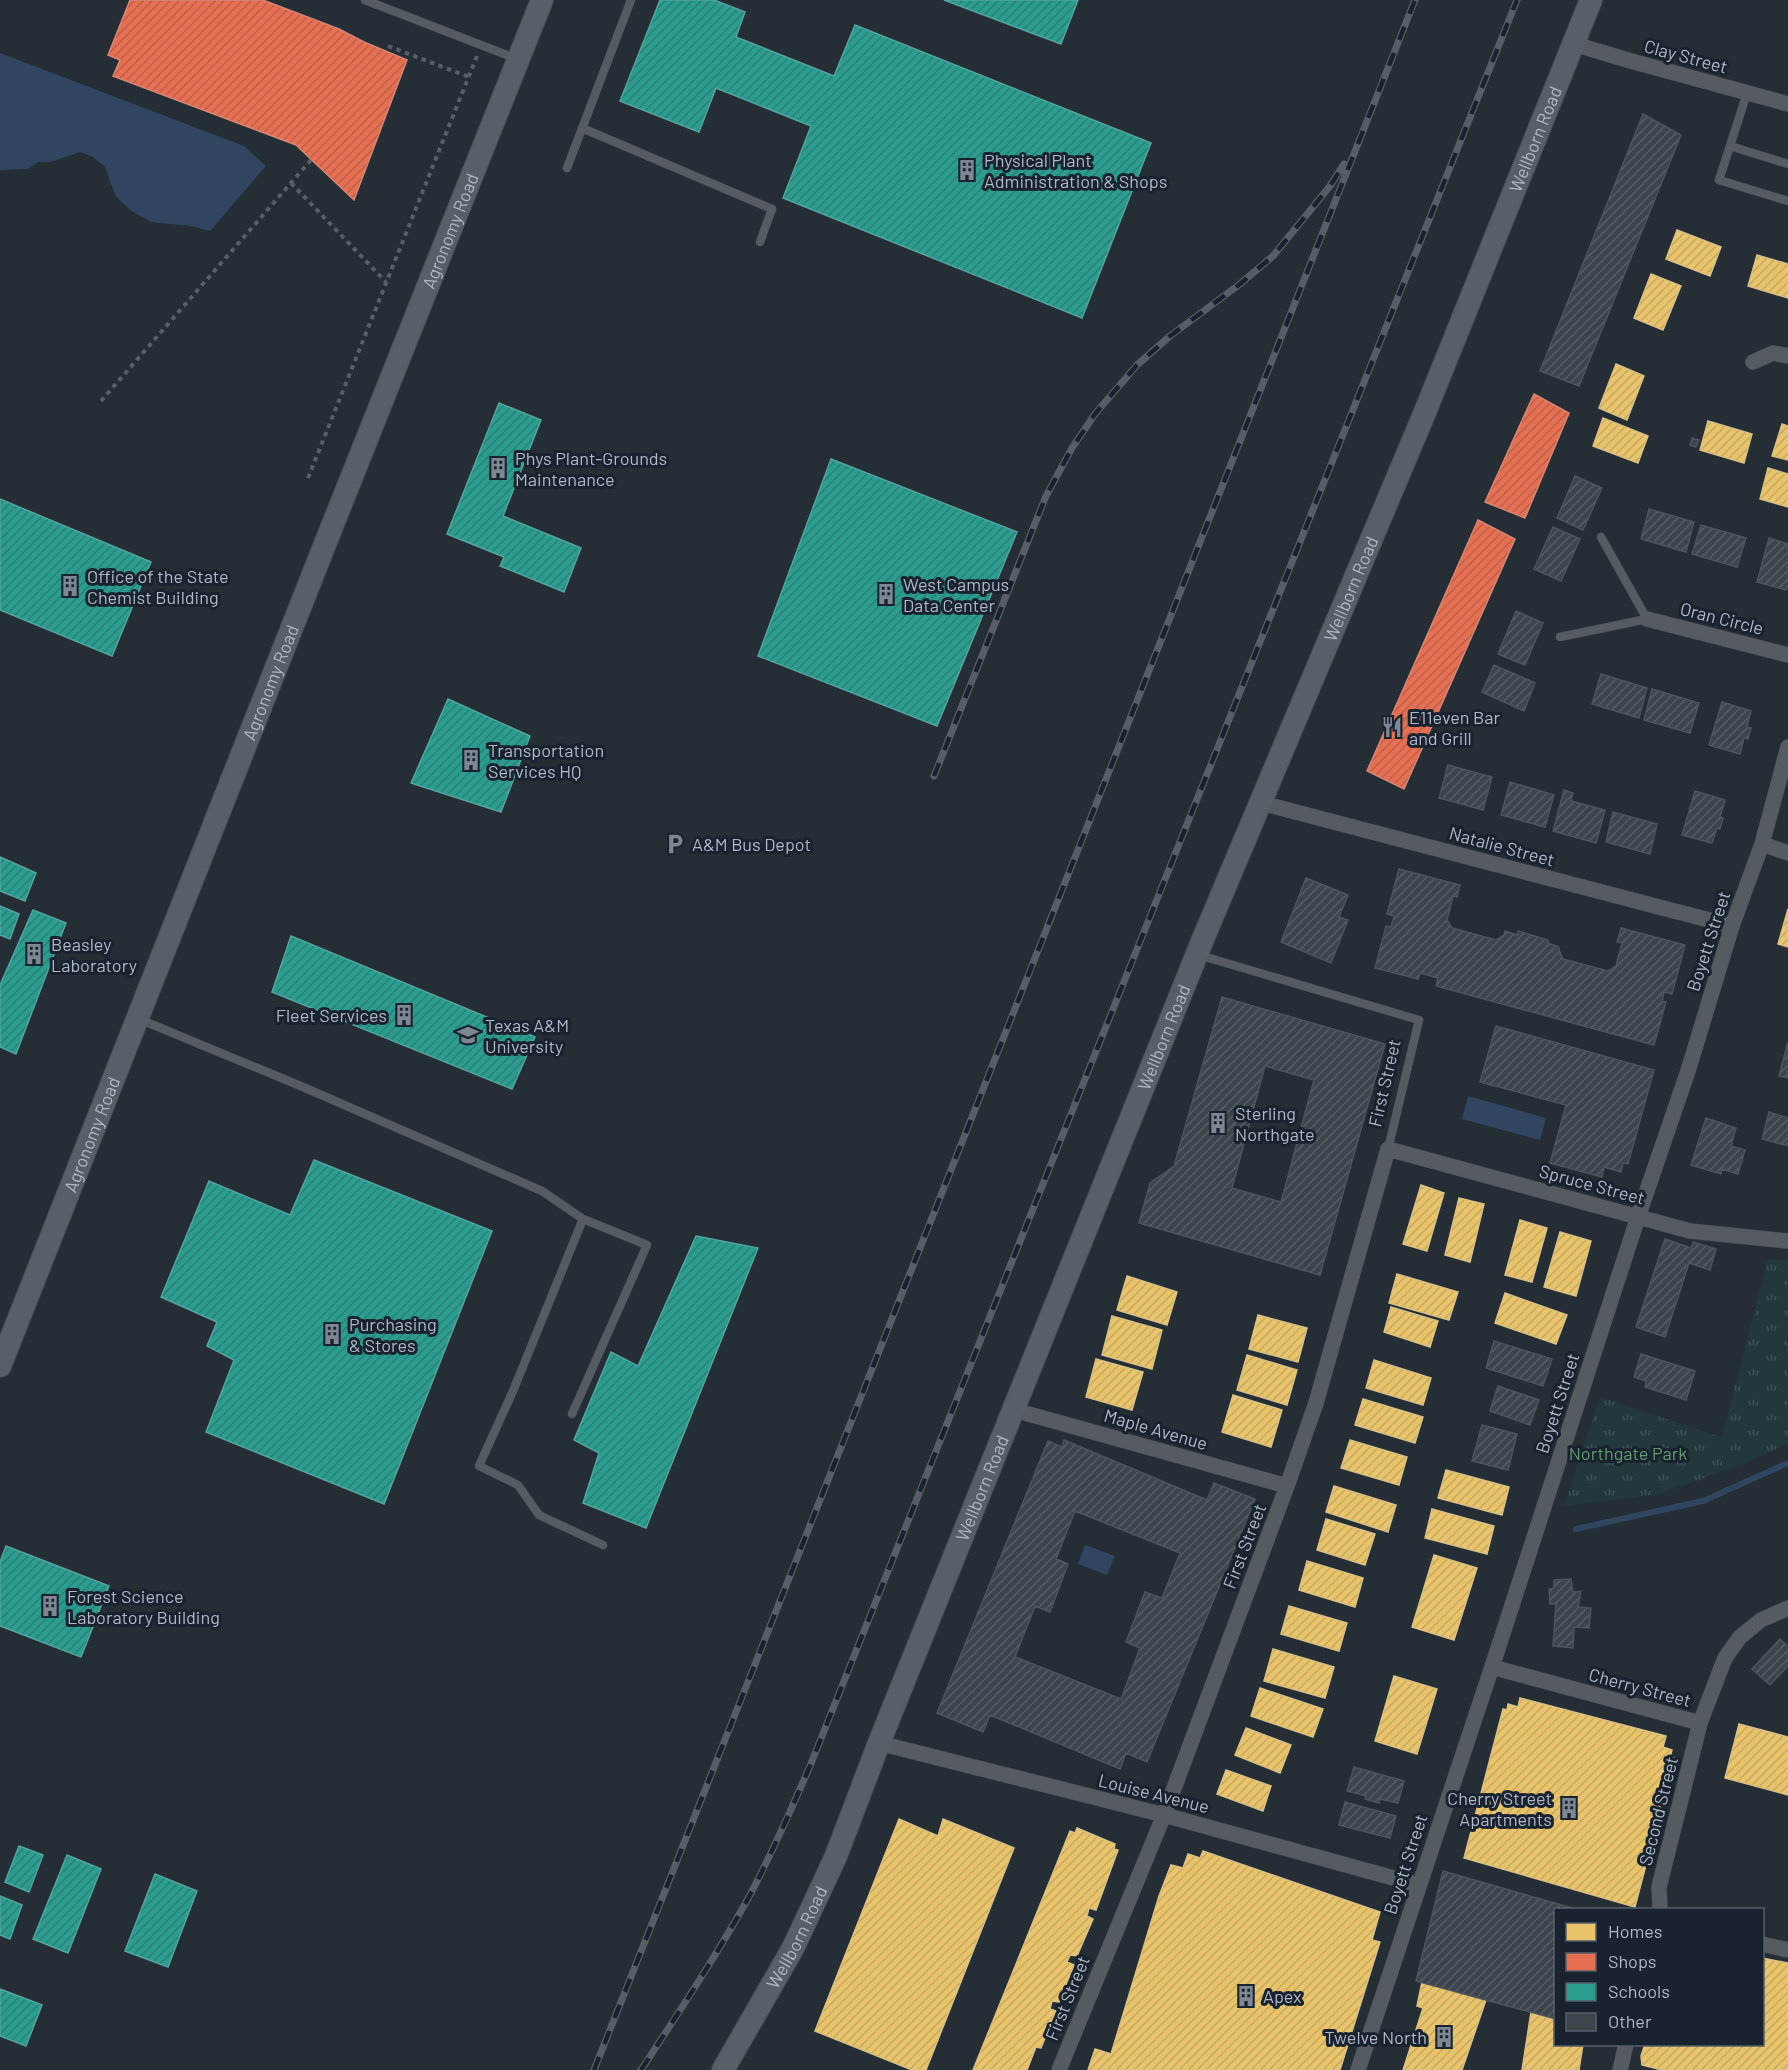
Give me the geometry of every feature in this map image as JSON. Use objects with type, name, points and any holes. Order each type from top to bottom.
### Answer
[{"type":"main road","name":"Agronomy Road","points":[[0,1366],[542,0]]},
{"type":"main road","name":"Wellborn Road","points":[[723,2070],[793,1948],[836,1856],[879,1743],[1197,955],[1429,401],[1591,0]]},
{"type":"street","name":"Clay Street","points":[[1574,44],[1788,104]]},
{"type":"street","points":[[1753,362],[1773,353],[1788,356]]},
{"type":"street","name":"Oran Circle","points":[[1647,619],[1788,655]]},
{"type":"street","name":"Boyett Street","points":[[1358,2070],[1688,1071],[1732,926],[1762,844],[1788,747]]},
{"type":"street","name":"Natalie Street","points":[[1261,803],[1732,926]]},
{"type":"street","points":[[1762,844],[1788,853]]},
{"type":"street","name":"Spruce Street","points":[[1388,1149],[1690,1231],[1788,1241]]},
{"type":"street","name":"First Street","points":[[1059,2070],[1164,1815],[1287,1486],[1316,1402],[1388,1149]]},
{"type":"street","name":"Maple Avenue","points":[[1014,1410],[1287,1486]]},
{"type":"street","name":"Cherry Street","points":[[1492,1668],[1700,1723],[1725,1658],[1740,1638],[1761,1620],[1788,1608]]},
{"type":"street","name":"Second Street","points":[[1660,1908],[1659,1887],[1700,1723]]},
{"type":"street","name":"Louise Avenue","points":[[879,1743],[1164,1815],[1419,1885]]},
{"type":"street","points":[[1764,1944],[1788,1950]]},
{"type":"street","points":[[1620,2070],[1626,2046]]},
{"type":"lane","points":[[364,0],[519,59]]},
{"type":"lane","points":[[567,168],[631,0]]},
{"type":"lane","points":[[1747,93],[1719,180],[1788,201]]},
{"type":"lane","points":[[582,128],[772,209],[760,242]]},
{"type":"lane","points":[[1730,146],[1788,164]]},
{"type":"lane","points":[[1560,638],[1647,619],[1602,537]]},
{"type":"lane","name":"First Street","points":[[1197,955],[1419,1020],[1388,1149]]},
{"type":"lane","points":[[138,1018],[542,1191],[583,1219],[647,1245],[572,1414]]},
{"type":"lane","points":[[583,1219],[513,1391],[479,1466],[518,1485],[539,1515],[603,1545]]},
{"type":"path","points":[[388,46],[469,77]]},
{"type":"path","points":[[308,478],[477,56]]},
{"type":"path","points":[[101,401],[312,160]]},
{"type":"path","points":[[291,183],[386,282]]},
{"type":"green space","name":"Northgate Park","points":[[1768,1259],[1788,1261],[1788,1444],[1747,1462],[1660,1494],[1564,1506],[1600,1397],[1722,1437]]},
{"type":"water","points":[[0,53],[244,146],[266,166],[210,231],[191,226],[151,222],[130,210],[115,195],[105,167],[93,157],[80,152],[51,162],[38,162],[28,169],[0,170]]},
{"type":"water","points":[[1468,1096],[1546,1118],[1540,1140],[1462,1119]]},
{"type":"water","points":[[1085,1545],[1115,1556],[1107,1575],[1078,1564]]},
{"type":"building: Homes","points":[[1677,230],[1721,247],[1710,276],[1666,259]]},
{"type":"building: Homes","points":[[1757,255],[1788,264],[1788,298],[1748,286]]},
{"type":"building: Homes","points":[[1651,274],[1681,286],[1663,330],[1634,318]]},
{"type":"building: Homes","points":[[1616,364],[1644,376],[1627,420],[1599,408]]},
{"type":"building: Homes","points":[[1603,418],[1648,436],[1638,463],[1593,446]]},
{"type":"building: Homes","points":[[1708,421],[1752,434],[1744,463],[1700,450]]},
{"type":"building: Homes","points":[[1782,424],[1788,426],[1788,460],[1772,456]]},
{"type":"building: Homes","points":[[1768,468],[1788,474],[1788,507],[1760,499]]},
{"type":"building: Homes","points":[[1788,909],[1788,947],[1778,944]]},
{"type":"building: Homes","points":[[1421,1185],[1444,1193],[1427,1251],[1403,1244]]},
{"type":"building: Homes","points":[[1459,1198],[1484,1204],[1470,1262],[1445,1255]]},
{"type":"building: Homes","points":[[1520,1220],[1547,1228],[1532,1282],[1505,1275]]},
{"type":"building: Homes","points":[[1560,1232],[1591,1241],[1576,1296],[1544,1287]]},
{"type":"building: Homes","points":[[1397,1274],[1458,1292],[1449,1320],[1389,1303]]},
{"type":"building: Homes","points":[[1127,1276],[1177,1292],[1167,1325],[1117,1310]]},
{"type":"building: Homes","points":[[1505,1293],[1567,1315],[1556,1344],[1495,1323]]},
{"type":"building: Homes","points":[[1391,1307],[1438,1321],[1430,1347],[1384,1332]]},
{"type":"building: Homes","points":[[1258,1315],[1307,1328],[1298,1362],[1249,1349]]},
{"type":"building: Homes","points":[[1112,1316],[1162,1330],[1152,1369],[1102,1355]]},
{"type":"building: Homes","points":[[1247,1355],[1297,1370],[1287,1405],[1237,1390]]},
{"type":"building: Homes","points":[[1096,1359],[1143,1372],[1132,1410],[1086,1397]]},
{"type":"building: Homes","points":[[1374,1360],[1431,1378],[1423,1405],[1366,1388]]},
{"type":"building: Homes","points":[[1233,1395],[1282,1410],[1271,1447],[1222,1432]]},
{"type":"building: Homes","points":[[1363,1399],[1423,1417],[1415,1443],[1355,1425]]},
{"type":"building: Homes","points":[[1350,1440],[1407,1457],[1399,1485],[1341,1468]]},
{"type":"building: Homes","points":[[1446,1470],[1509,1487],[1502,1515],[1438,1498]]},
{"type":"building: Homes","points":[[1334,1486],[1396,1505],[1388,1532],[1326,1512]]},
{"type":"building: Homes","points":[[1432,1509],[1494,1526],[1487,1554],[1425,1538]]},
{"type":"building: Homes","points":[[1326,1519],[1375,1534],[1365,1565],[1317,1550]]},
{"type":"building: Homes","points":[[1434,1555],[1477,1568],[1454,1640],[1412,1627]]},
{"type":"building: Homes","points":[[1307,1561],[1363,1578],[1355,1607],[1299,1590]]},
{"type":"building: Homes","points":[[1289,1606],[1347,1623],[1339,1651],[1281,1634]]},
{"type":"building: Homes","points":[[1273,1649],[1334,1667],[1325,1698],[1264,1681]]},
{"type":"building: Homes","points":[[1394,1676],[1437,1689],[1417,1754],[1375,1741]]},
{"type":"building: Homes","points":[[1260,1688],[1323,1709],[1313,1737],[1251,1716]]},
{"type":"building: Homes","name":"Cherry Street Apartments","points":[[1520,1698],[1666,1736],[1663,1747],[1672,1750],[1670,1757],[1674,1758],[1635,1907],[1464,1858],[1503,1709],[1507,1710],[1508,1704],[1518,1707]]},
{"type":"building: Homes","points":[[1739,1724],[1788,1737],[1788,1795],[1725,1778]]},
{"type":"building: Homes","points":[[1246,1728],[1291,1745],[1280,1773],[1235,1755]]},
{"type":"building: Homes","points":[[1226,1770],[1271,1786],[1263,1811],[1217,1794]]},
{"type":"building: Homes","points":[[899,1819],[938,1836],[943,1819],[1014,1848],[926,2070],[912,2070],[815,2031]]},
{"type":"building: Homes","points":[[1077,1828],[1115,1844],[1114,1849],[1118,1850],[1096,1910],[1089,1908],[1087,1916],[1093,1919],[1077,1956],[1070,1955],[1067,1962],[1074,1965],[1059,2002],[1052,2001],[1050,2009],[1056,2011],[1041,2048],[1036,2047],[1027,2070],[973,2070],[1070,1831],[1075,1833]]},
{"type":"building: Homes","name":"Apex","points":[[1203,1851],[1380,1912],[1372,1940],[1380,1942],[1340,2070],[1088,2070],[1095,2049],[1111,2054],[1159,1896],[1171,1865],[1183,1868],[1188,1854],[1200,1858]]},
{"type":"building: Homes","points":[[1764,1958],[1788,1963],[1788,2070],[1662,2070],[1642,2065],[1641,2056],[1644,2046],[1764,2046]]},
{"type":"building: Homes","name":"Twelve North","points":[[1422,1982],[1486,2000],[1462,2070],[1403,2070],[1423,2008],[1417,2006]]},
{"type":"building: Homes","points":[[1531,2012],[1554,2018],[1554,2046],[1583,2046],[1579,2070],[1522,2070]]},
{"type":"building: Shops","points":[[130,0],[263,0],[339,29],[407,60],[354,200],[296,145],[113,76],[120,60],[108,55]]},
{"type":"building: Shops","points":[[1534,394],[1569,413],[1525,518],[1485,502]]},
{"type":"building: Shops","points":[[1478,520],[1515,539],[1404,789],[1367,771]]},
{"type":"building: Schools","name":"Physical Plant Administration & Shops","points":[[660,0],[714,0],[745,12],[736,37],[834,76],[855,25],[1151,143],[1082,318],[783,198],[811,126],[716,88],[699,132],[620,101]]},
{"type":"building: Schools","points":[[944,0],[1078,0],[1061,44]]},
{"type":"building: Schools","name":"Phys Plant-Grounds Maintenance","points":[[499,403],[541,420],[503,516],[581,548],[564,592],[500,566],[504,557],[447,534]]},
{"type":"building: Schools","name":"West Campus Data Center","points":[[831,459],[1017,532],[937,726],[758,656]]},
{"type":"building: Schools","name":"Office of the State Chemist Building","points":[[0,499],[151,562],[112,656],[0,610]]},
{"type":"building: Schools","name":"Transportation Services HQ","points":[[448,699],[530,736],[501,812],[411,783]]},
{"type":"building: Schools","points":[[0,857],[36,873],[25,901],[0,891]]},
{"type":"building: Schools","points":[[0,906],[19,914],[10,939],[0,935]]},
{"type":"building: Schools","name":"Beasley Laboratory","points":[[33,910],[66,923],[16,1054],[0,1047],[0,985]]},
{"type":"building: Schools","name":"Fleet Services","points":[[291,936],[535,1037],[512,1089],[272,992]]},
{"type":"building: Schools","name":"Purchasing & Stores","points":[[314,1160],[492,1231],[384,1504],[206,1432],[234,1360],[207,1346],[217,1322],[161,1297],[209,1181],[290,1215]]},
{"type":"building: Schools","points":[[696,1236],[758,1248],[646,1528],[583,1503],[599,1453],[574,1440],[611,1352],[638,1366]]},
{"type":"building: Schools","name":"Forest Science Laboratory Building","points":[[6,1546],[109,1586],[81,1657],[0,1626],[0,1562]]},
{"type":"building: Schools","points":[[19,1846],[43,1855],[29,1892],[5,1882]]},
{"type":"building: Schools","points":[[67,1855],[101,1869],[68,1953],[33,1939]]},
{"type":"building: Schools","points":[[155,1874],[197,1891],[168,1967],[125,1951]]},
{"type":"building: Schools","points":[[0,1896],[22,1905],[10,1939],[0,1935]]},
{"type":"building: Schools","points":[[0,1989],[42,2005],[26,2046],[0,2036]]},
{"type":"building: Other","points":[[1643,114],[1681,135],[1579,386],[1540,371]]},
{"type":"building: Other","points":[[1692,438],[1699,440],[1696,447],[1690,445]]},
{"type":"building: Other","points":[[1575,476],[1602,488],[1583,530],[1557,518]]},
{"type":"building: Other","points":[[1649,509],[1694,522],[1686,552],[1641,539]]},
{"type":"building: Other","points":[[1701,525],[1746,538],[1737,567],[1692,554]]},
{"type":"building: Other","points":[[1553,527],[1580,539],[1561,581],[1534,569]]},
{"type":"building: Other","points":[[1769,538],[1788,544],[1786,590],[1757,582]]},
{"type":"building: Other","points":[[1516,611],[1543,623],[1525,665],[1498,654]]},
{"type":"building: Other","points":[[1494,665],[1535,683],[1524,711],[1482,692]]},
{"type":"building: Other","points":[[1601,674],[1647,688],[1639,718],[1592,704]]},
{"type":"building: Other","points":[[1652,689],[1699,703],[1690,733],[1644,720]]},
{"type":"building: Other","points":[[1722,702],[1751,711],[1747,727],[1751,728],[1748,739],[1744,738],[1740,754],[1709,745]]},
{"type":"building: Other","points":[[1448,765],[1492,777],[1483,810],[1439,798]]},
{"type":"building: Other","points":[[1510,782],[1554,795],[1545,827],[1501,815]]},
{"type":"building: Other","points":[[1564,790],[1573,793],[1571,801],[1605,810],[1596,843],[1553,831]]},
{"type":"building: Other","points":[[1695,791],[1725,800],[1720,817],[1723,818],[1720,829],[1717,828],[1712,843],[1682,835]]},
{"type":"building: Other","points":[[1613,812],[1657,824],[1650,854],[1606,842]]},
{"type":"building: Other","points":[[1399,869],[1460,885],[1457,897],[1453,896],[1447,920],[1452,928],[1496,940],[1504,935],[1505,931],[1517,935],[1518,931],[1548,940],[1548,943],[1559,947],[1563,959],[1608,971],[1616,966],[1622,943],[1617,942],[1621,928],[1685,945],[1672,994],[1664,992],[1662,1001],[1666,1002],[1654,1045],[1436,986],[1438,978],[1420,973],[1418,979],[1375,968],[1386,926],[1391,927],[1394,916],[1387,914]]},
{"type":"building: Other","points":[[1306,878],[1348,895],[1339,917],[1348,920],[1331,963],[1281,942]]},
{"type":"building: Other","name":"Sterling Northgate","points":[[1222,997],[1385,1044],[1320,1275],[1139,1223],[1150,1183],[1174,1166]],"holes":[[[1265,1066],[1314,1080],[1281,1202],[1232,1188]]]},
{"type":"building: Other","points":[[1496,1026],[1654,1070],[1628,1164],[1623,1163],[1621,1172],[1604,1167],[1602,1177],[1550,1163],[1566,1105],[1480,1082]]},
{"type":"building: Other","points":[[1788,1042],[1788,1078],[1779,1076]]},
{"type":"building: Other","points":[[1769,1112],[1788,1118],[1788,1146],[1762,1139]]},
{"type":"building: Other","points":[[1706,1118],[1736,1128],[1731,1146],[1745,1150],[1738,1174],[1722,1169],[1721,1174],[1691,1165]]},
{"type":"building: Other","points":[[1665,1239],[1691,1248],[1693,1242],[1716,1249],[1710,1270],[1689,1263],[1665,1337],[1636,1327]]},
{"type":"building: Other","points":[[1494,1341],[1552,1359],[1543,1386],[1486,1368]]},
{"type":"building: Other","points":[[1641,1354],[1695,1371],[1686,1400],[1645,1387],[1646,1381],[1634,1377]]},
{"type":"building: Other","points":[[1498,1386],[1539,1400],[1530,1425],[1490,1411]]},
{"type":"building: Other","points":[[1482,1425],[1517,1434],[1508,1470],[1472,1461]]},
{"type":"building: Other","points":[[1064,1440],[1207,1500],[1214,1483],[1255,1499],[1147,1762],[1126,1753],[1120,1769],[990,1715],[983,1732],[937,1713],[1048,1441],[1062,1447]],"holes":[[[1075,1511],[1180,1553],[1162,1598],[1145,1592],[1126,1642],[1140,1648],[1121,1699],[1015,1657],[1035,1606],[1050,1612],[1068,1564],[1056,1559]]]},
{"type":"building: Other","points":[[1571,1579],[1573,1592],[1581,1591],[1578,1607],[1591,1608],[1589,1628],[1574,1627],[1573,1648],[1553,1646],[1556,1604],[1550,1604],[1549,1589],[1554,1588],[1554,1580]]},
{"type":"building: Other","points":[[1780,1639],[1788,1646],[1788,1666],[1770,1685],[1752,1669]]},
{"type":"building: Other","points":[[1354,1767],[1404,1781],[1398,1803],[1380,1799],[1379,1803],[1365,1799],[1366,1796],[1347,1791]]},
{"type":"building: Other","points":[[1345,1802],[1396,1816],[1390,1838],[1339,1825]]},
{"type":"building: Other","points":[[1443,1871],[1572,1908],[1554,1908],[1554,2018],[1416,1981]]},
{"type":"waterway","points":[[1576,1529],[1703,1501],[1788,1463]]},
{"type":"railway","points":[[594,2070],[1415,0]]},
{"type":"railway","points":[[641,2070],[750,1895],[810,1766],[1517,0]]},
{"type":"railway","points":[[934,776],[1046,496],[1072,448],[1095,414],[1137,365],[1170,336],[1240,284],[1273,256],[1330,186],[1344,164]]},
{"type":"place","name":"Physical Plant Administration & Shops","points":[[967,170]]},
{"type":"place","name":"Phys Plant-Grounds Maintenance","points":[[498,468]]},
{"type":"place","name":"Office of the State Chemist Building","points":[[70,586]]},
{"type":"place","name":"West Campus Data Center","points":[[886,594]]},
{"type":"place","name":"E11even Bar and Grill","points":[[1392,727]]},
{"type":"place","name":"Transportation Services HQ","points":[[471,760]]},
{"type":"place","name":"A&M Bus Depot","points":[[675,844]]},
{"type":"place","name":"Beasley Laboratory","points":[[34,954]]},
{"type":"place","name":"Fleet Services","points":[[404,1015]]},
{"type":"place","name":"Texas A&M University","points":[[468,1035]]},
{"type":"place","name":"Sterling Northgate","points":[[1218,1123]]},
{"type":"place","name":"Purchasing & Stores","points":[[332,1334]]},
{"type":"place","name":"Forest Science Laboratory Building","points":[[50,1606]]},
{"type":"place","name":"Cherry Street Apartments","points":[[1569,1808]]},
{"type":"place","name":"Apex","points":[[1246,1996]]},
{"type":"place","name":"Twelve North","points":[[1444,2037]]}]
